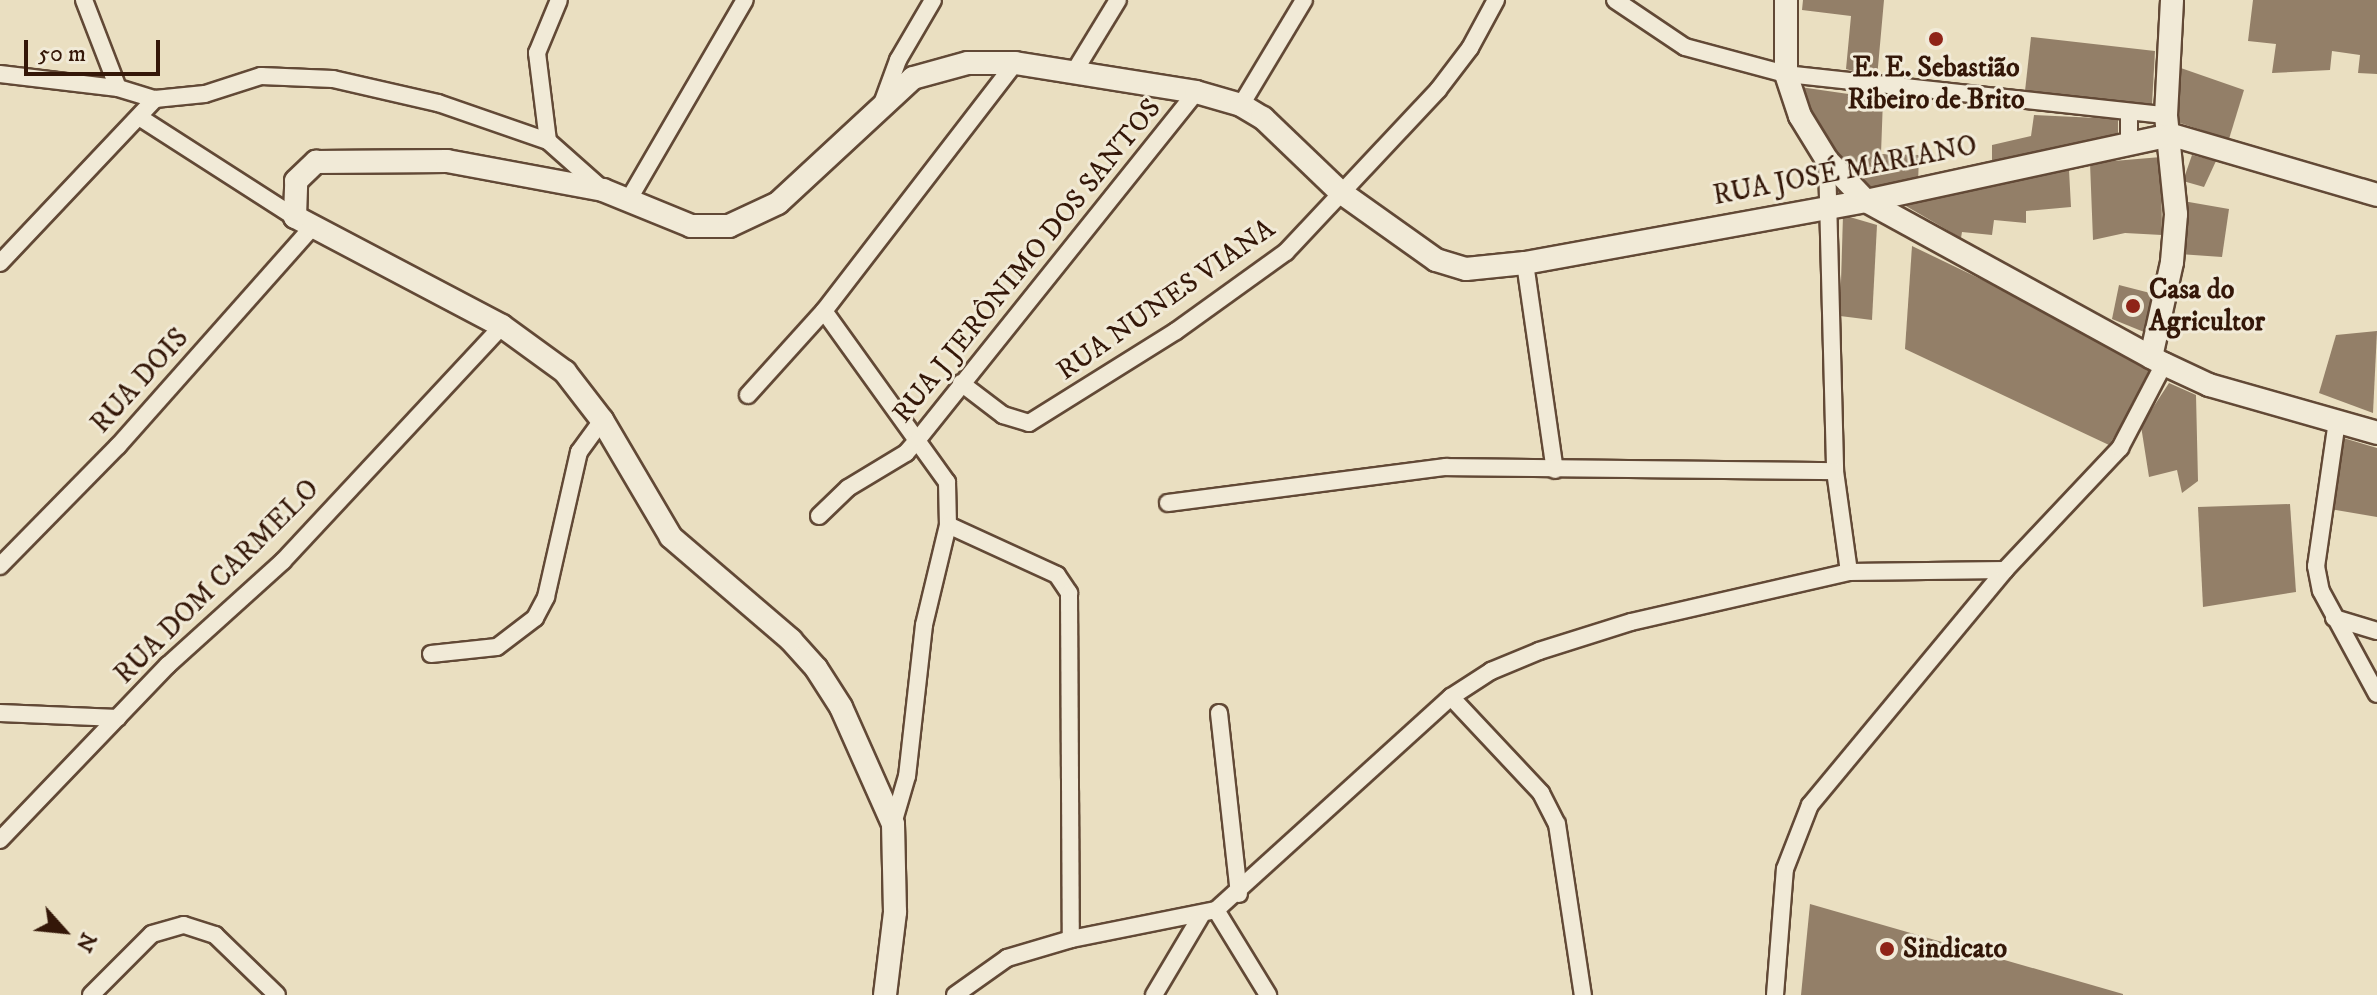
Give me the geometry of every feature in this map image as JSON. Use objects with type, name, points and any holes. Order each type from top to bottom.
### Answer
[{"type":"street","points":[[84,0],[118,88]]},
{"type":"street","points":[[548,141],[537,53],[559,0]]},
{"type":"street","points":[[629,199],[745,0]]},
{"type":"street","points":[[883,101],[898,60],[933,0]]},
{"type":"street","points":[[1074,72],[1118,0]]},
{"type":"street","points":[[1241,105],[1304,0]]},
{"type":"street","name":"RUA NUNES VIANA","points":[[961,383],[1003,415],[1029,423],[1038,420],[1143,354],[1286,252],[1339,191],[1438,90],[1470,48],[1496,0]]},
{"type":"street","points":[[1615,0],[1685,47],[1786,74],[2129,112],[2169,125]]},
{"type":"street","points":[[1786,0],[1786,74],[1800,116],[1827,160],[1866,201],[2158,361],[2209,385],[2377,433]]},
{"type":"street","points":[[1775,995],[1785,869],[1797,827],[1829,777],[1898,702],[2005,570],[2120,448],[2158,361],[2172,262],[2169,125],[2172,0]]},
{"type":"street","points":[[748,395],[824,311],[1015,63]]},
{"type":"street","name":"RUA JOSÉ MARIANO","points":[[304,221],[296,181],[316,162],[326,159],[447,161],[603,190],[691,226],[729,226],[778,203],[841,149],[883,101],[913,78],[942,68],[1015,63],[1196,92],[1241,105],[1263,118],[1339,191],[1448,265],[1466,269],[1525,263],[1829,204],[1866,201],[2129,144],[2169,125],[2377,195]]},
{"type":"street","points":[[0,74],[118,88],[155,99],[205,94],[261,76],[303,74],[438,103],[548,141],[603,190]]},
{"type":"street","name":"RUA J JERÔNIMO DOS SANTOS","points":[[819,516],[848,488],[906,453],[1196,92]]},
{"type":"street","points":[[0,263],[155,99]]},
{"type":"street","points":[[2129,112],[2129,144]]},
{"type":"street","points":[[139,117],[304,221],[502,326],[565,372],[602,420],[671,537],[771,622],[816,668],[841,707],[893,824]]},
{"type":"street","points":[[1827,160],[1835,471],[1849,572]]},
{"type":"street","name":"RUA DOIS","points":[[0,566],[118,446],[304,221]]},
{"type":"street","points":[[1525,263],[1555,470]]},
{"type":"street","points":[[824,311],[919,438],[947,482],[948,525],[924,625],[907,776],[893,824],[895,912],[885,995]]},
{"type":"street","name":"RUA DOM CARMELO","points":[[0,840],[215,620],[283,561],[502,326]]},
{"type":"street","points":[[431,654],[497,647],[535,618],[546,597],[579,452],[602,420]]},
{"type":"street","points":[[2337,421],[2316,543],[2321,591],[2377,694]]},
{"type":"street","points":[[1168,503],[1446,467],[1835,471]]},
{"type":"street","points":[[948,525],[1057,575],[1069,593],[1071,939]]},
{"type":"street","points":[[955,995],[993,964],[1071,939],[1208,913],[1239,894],[1369,767],[1451,697],[1491,671],[1631,622],[1849,572],[2005,570]]},
{"type":"street","points":[[2334,618],[2377,631]]},
{"type":"street","points":[[1451,697],[1541,793],[1557,824],[1583,995]]},
{"type":"street","points":[[0,713],[118,718]]},
{"type":"street","points":[[1219,713],[1239,894]]},
{"type":"street","points":[[1154,995],[1208,913]]},
{"type":"street","points":[[1208,913],[1268,995]]},
{"type":"street","points":[[91,995],[152,934],[184,925],[215,935],[277,995]]},
{"type":"building","points":[[1803,0],[1884,0],[1877,78],[1846,69],[1851,16],[1802,10]]},
{"type":"building","points":[[2253,0],[2377,0],[2377,74],[2358,73],[2360,55],[2332,51],[2330,70],[2272,73],[2276,44],[2248,41]]},
{"type":"building","points":[[2031,37],[2155,51],[2152,104],[2025,91]]},
{"type":"building","points":[[2175,66],[2244,90],[2229,139],[2177,122]]},
{"type":"building","points":[[1800,87],[1883,99],[1881,154],[1919,155],[1918,184],[1863,191],[1815,130]]},
{"type":"building","points":[[2034,115],[2118,119],[2118,142],[1992,166],[1992,145],[2031,136]]},
{"type":"building","points":[[2192,155],[2216,161],[2204,187],[2183,181]]},
{"type":"building","points":[[2161,157],[2162,235],[2125,233],[2093,240],[2090,163]]},
{"type":"building","points":[[2069,170],[2071,207],[2026,211],[2026,223],[1994,220],[1992,235],[1962,232],[1961,238],[1899,202]]},
{"type":"building","points":[[2183,201],[2229,209],[2222,257],[2179,254]]},
{"type":"building","points":[[1843,215],[1877,225],[1872,320],[1840,316]]},
{"type":"building","points":[[1912,246],[2045,310],[2154,373],[2109,445],[1905,349]]},
{"type":"building","name":"Casa do Agricultor","points":[[2119,285],[2154,294],[2144,332],[2112,319]]},
{"type":"building","points":[[2377,331],[2373,413],[2319,393],[2336,335]]},
{"type":"building","points":[[2169,383],[2196,395],[2198,481],[2182,493],[2177,470],[2149,477],[2141,426]]},
{"type":"building","points":[[2340,437],[2377,448],[2377,517],[2330,509]]},
{"type":"building","points":[[2290,504],[2296,592],[2203,607],[2198,507]]},
{"type":"building","name":"Sindicato","points":[[1810,904],[2123,994],[2123,995],[1801,995]]},
{"type":"place","name":"E. E. Sebastião Ribeiro de Brito","points":[[1936,39]]},
{"type":"place","name":"Casa do Agricultor","points":[[2133,306]]},
{"type":"place","name":"Sindicato","points":[[1887,949]]}]
